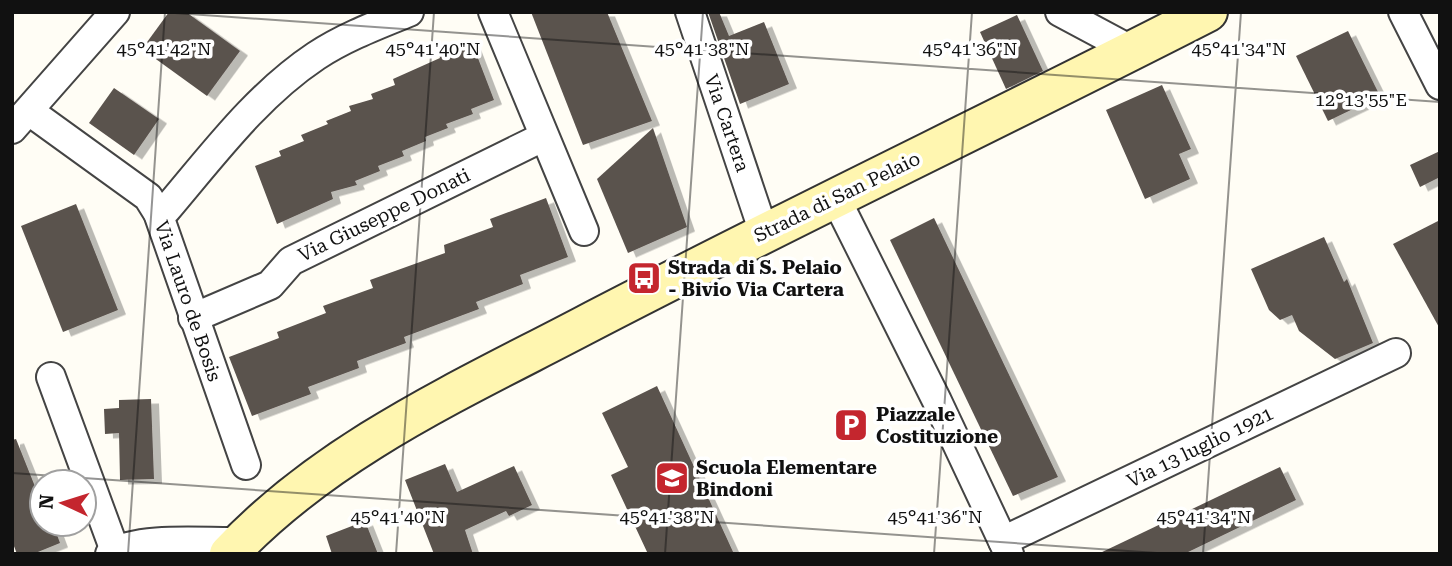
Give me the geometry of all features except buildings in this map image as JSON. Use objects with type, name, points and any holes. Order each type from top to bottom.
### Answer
[{"type":"main road","name":"Strada di San Pelaio","points":[[234,548],[326,470],[368,442],[764,233],[1208,12]]},
{"type":"street","points":[[21,120],[115,12]]},
{"type":"street","points":[[158,213],[166,210],[231,134],[292,74],[345,39],[409,12]]},
{"type":"street","points":[[493,12],[584,232]]},
{"type":"street","name":"Via Cartera","points":[[690,12],[764,233]]},
{"type":"street","points":[[1060,12],[1133,51]]},
{"type":"street","points":[[1403,12],[1440,85]]},
{"type":"street","name":"Via Lauro de Bosis","points":[[21,120],[148,197],[158,213],[246,465]]},
{"type":"street","name":"Via Giuseppe Donati","points":[[193,318],[270,285],[291,261],[543,137]]},
{"type":"street","points":[[836,199],[1006,547]]},
{"type":"street","name":"Via 13 luglio 1921","points":[[1006,547],[1396,353]]},
{"type":"street","points":[[51,377],[112,552],[154,544],[234,548]]},
{"type":"place","name":"Strada di S. Pelaio - Bivio Via Cartera","points":[[644,278]]},
{"type":"place","name":"Piazzale Costituzione","points":[[851,425]]},
{"type":"place","name":"Scuola Elementare Bindoni","points":[[672,478]]}]
